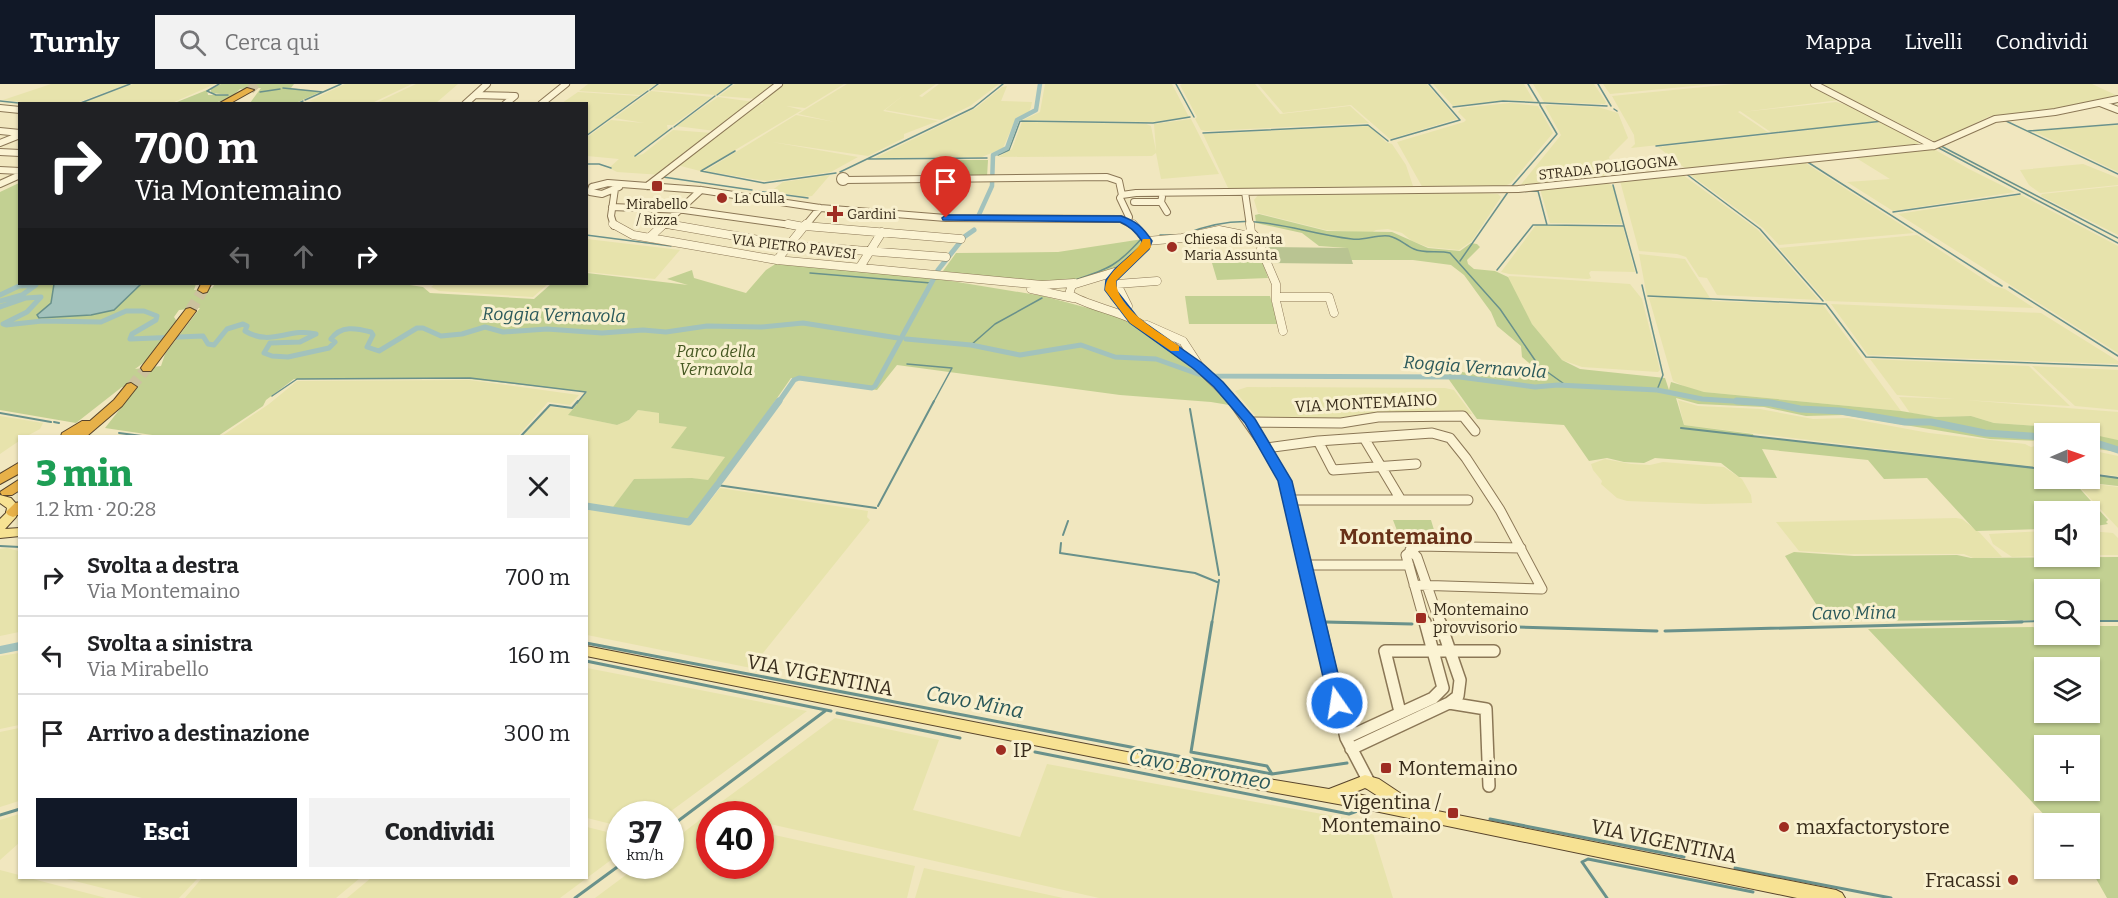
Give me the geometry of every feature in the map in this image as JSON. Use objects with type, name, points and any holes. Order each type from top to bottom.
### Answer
[{"type":"highway","points":[[226,102],[250,90],[241,102]]},
{"type":"highway","points":[[151,364],[187,316]]},
{"type":"highway","points":[[92,435],[131,387]]},
{"type":"highway","points":[[69,435],[118,403]]},
{"type":"highway","points":[[81,435],[118,403]]},
{"type":"highway","points":[[0,480],[18,467]]},
{"type":"highway","points":[[4,496],[18,485]]},
{"type":"main road","points":[[0,527],[16,514],[12,504],[4,496]]},
{"type":"main road","points":[[0,534],[18,532]]},
{"type":"main road","name":"VIA VIGENTINA","points":[[588,651],[1329,796],[1366,791],[1421,815],[1836,898]]},
{"type":"street","points":[[467,102],[487,84]]},
{"type":"street","points":[[544,102],[566,84]]},
{"type":"street","points":[[647,186],[779,84]]},
{"type":"street","points":[[1814,84],[1934,146]]},
{"type":"street","points":[[476,95],[515,96],[508,102]]},
{"type":"street","name":"STRADA POLIGOGNA","points":[[1122,195],[1162,191],[1518,189],[1934,146],[1995,119],[2055,112],[2118,99]]},
{"type":"street","points":[[2100,103],[2118,110]]},
{"type":"street","points":[[0,108],[18,110]]},
{"type":"street","points":[[0,125],[18,127]]},
{"type":"street","points":[[0,131],[17,133]]},
{"type":"street","points":[[0,137],[17,133]]},
{"type":"street","points":[[0,143],[17,133]]},
{"type":"street","points":[[0,152],[18,153]]},
{"type":"street","points":[[0,170],[18,173]]},
{"type":"street","points":[[0,184],[18,174]]},
{"type":"street","points":[[845,180],[1107,177],[1119,181],[1122,195],[1120,198],[1129,217],[1128,221],[1147,241]]},
{"type":"street","points":[[588,183],[701,190],[820,208],[975,220],[1128,221]]},
{"type":"street","name":"VIA PIETRO PAVESI","points":[[588,183],[591,193],[611,196],[610,216],[616,227],[627,233],[777,260],[1042,285],[1076,283]]},
{"type":"street","points":[[604,194],[612,186]]},
{"type":"street","points":[[612,186],[612,204],[682,208],[805,227],[962,239]]},
{"type":"street","points":[[650,237],[701,190]]},
{"type":"street","points":[[1162,191],[1161,202],[1167,212]]},
{"type":"street","points":[[1245,192],[1249,215],[1248,231]]},
{"type":"street","points":[[1134,202],[1161,202]]},
{"type":"street","points":[[777,260],[820,208]]},
{"type":"street","points":[[664,224],[788,245],[946,257]]},
{"type":"street","points":[[1147,241],[1182,238],[1219,230],[1248,231],[1258,238],[1276,284],[1276,297],[1283,332]]},
{"type":"street","points":[[860,267],[882,232]]},
{"type":"street","points":[[1115,294],[1111,280],[1145,247],[1147,241]]},
{"type":"street","points":[[1088,282],[1118,271]]},
{"type":"street","name":"VIA PIETRO PAVESI","points":[[964,277],[1073,298]]},
{"type":"street","points":[[1096,304],[1107,303],[1115,294],[1117,284],[1157,281]]},
{"type":"street","points":[[1136,320],[1096,304],[1073,298],[1069,291],[1076,283],[1088,282],[1101,284],[1115,294],[1136,320],[1211,377],[1251,422],[1285,481],[1291,500],[1350,747],[1366,791]]},
{"type":"street","points":[[1276,297],[1329,297],[1334,313]]},
{"type":"street","name":"VIA MONTEMAINO","points":[[1251,422],[1341,423],[1378,417],[1463,416],[1475,431]]},
{"type":"street","points":[[1266,448],[1318,441],[1432,433],[1447,435],[1466,458],[1500,510],[1542,589],[1414,585]]},
{"type":"street","points":[[1364,438],[1401,500]]},
{"type":"street","points":[[1318,441],[1333,470],[1416,464]]},
{"type":"street","points":[[1291,500],[1468,500]]},
{"type":"street","points":[[1350,747],[1400,712],[1433,698],[1443,688],[1406,555],[1410,550],[1418,546],[1521,548]]},
{"type":"street","points":[[1350,747],[1449,703],[1458,696],[1460,680],[1417,556],[1410,550]]},
{"type":"street","points":[[1306,565],[1409,565]]},
{"type":"street","points":[[1423,615],[1436,615]]},
{"type":"street","points":[[1400,712],[1385,651],[1494,651]]},
{"type":"street","points":[[1449,703],[1486,709],[1489,786]]},
{"type":"shaded area","points":[[51,84],[128,84],[79,102],[3,100]]},
{"type":"shaded area","points":[[133,84],[215,84],[174,102],[84,102]]},
{"type":"shaded area","points":[[345,84],[412,84],[374,102],[309,101]]},
{"type":"shaded area","points":[[416,84],[458,84],[437,102],[378,102]]},
{"type":"shaded area","points":[[588,84],[656,84],[640,95],[579,91]]},
{"type":"shaded area","points":[[661,84],[730,84],[716,95],[652,90]]},
{"type":"shaded area","points":[[735,84],[776,84],[758,99],[719,96]]},
{"type":"shaded area","points":[[784,84],[844,84],[805,108],[786,106],[802,110],[700,171],[677,165],[754,105],[763,104],[762,102]]},
{"type":"shaded area","points":[[847,84],[936,84],[919,96],[922,97],[939,84],[999,84],[970,106],[941,120],[885,110],[905,94],[883,111],[938,121],[904,134],[904,138],[868,156],[772,142],[858,157],[831,172],[766,181],[705,171],[796,115],[835,122],[798,114]]},
{"type":"shaded area","points":[[1045,84],[1172,84],[1189,117],[1152,122],[1023,120],[1040,112]]},
{"type":"shaded area","points":[[1255,84],[1280,114],[1350,106],[1369,123],[1201,130],[1195,119],[1197,117],[1180,85]]},
{"type":"shaded area","points":[[1258,84],[1427,84],[1457,119],[1390,139],[1351,105],[1283,113]]},
{"type":"shaded area","points":[[1433,84],[1524,84],[1534,101],[1508,100],[1453,106]]},
{"type":"shaded area","points":[[1533,84],[1594,84],[1606,102],[1605,104],[1544,102]]},
{"type":"shaded area","points":[[1603,84],[1714,84],[1610,94]]},
{"type":"shaded area","points":[[1734,84],[1808,84],[1839,100],[1742,112],[1836,102],[1851,106],[1880,121],[1772,133],[1740,111],[1738,112],[1769,133],[1631,148],[1635,144],[1634,135],[1612,96]]},
{"type":"shaded area","points":[[1821,84],[2092,84],[2118,96],[2054,110],[1990,116],[1936,142]]},
{"type":"shaded area","points":[[1007,86],[1001,101],[1032,102],[1029,112],[1016,118],[1003,148],[982,157],[875,158],[976,108],[1002,87]]},
{"type":"shaded area","points":[[651,91],[712,97],[673,125],[667,125],[668,130],[633,157],[643,154],[673,130],[712,133],[677,158],[662,175],[617,172],[609,168],[619,159],[588,156],[588,137],[611,120],[644,123],[614,118]]},
{"type":"shaded area","points":[[578,92],[639,96],[588,134],[588,102],[563,102]]},
{"type":"shaded area","points":[[718,97],[754,102],[715,131],[676,126]]},
{"type":"shaded area","points":[[1510,103],[1538,106],[1553,133],[1511,183],[1503,187],[1424,190],[1397,142],[1464,122],[1466,120],[1458,112],[1461,108]]},
{"type":"shaded area","points":[[1545,106],[1598,107],[1618,113],[1628,138],[1609,157],[1612,167],[1609,173],[1599,178],[1519,187],[1561,135]]},
{"type":"shaded area","points":[[1191,119],[1219,174],[1161,179],[1156,153],[1152,156],[998,157],[1012,149],[1022,122],[1146,124],[1151,126],[1156,151],[1154,124]]},
{"type":"shaded area","points":[[1882,122],[1919,141],[1918,144],[1686,169],[1658,147]]},
{"type":"shaded area","points":[[2118,125],[2118,172],[2033,131]]},
{"type":"shaded area","points":[[1370,126],[1386,142],[1392,144],[1406,165],[1414,189],[1229,190],[1203,134]]},
{"type":"shaded area","points":[[1932,148],[2015,192],[1893,211],[1847,182],[1890,179],[1853,156]]},
{"type":"shaded area","points":[[1804,162],[1914,233],[1779,245],[1763,228],[1688,173]]},
{"type":"shaded area","points":[[2083,164],[2118,178],[2118,185],[2040,193],[2029,185],[2020,170]]},
{"type":"shaded area","points":[[830,175],[812,196],[804,197],[771,191],[783,182]]},
{"type":"shaded area","points":[[1683,175],[1758,230],[1819,300],[1717,295],[1707,278],[1699,277],[1686,257],[1677,254],[1639,251],[1620,181]]},
{"type":"shaded area","points":[[1607,183],[1613,186],[1622,224],[1550,223],[1540,189]]},
{"type":"shaded area","points":[[2118,186],[2118,235],[2041,196],[2042,194]]},
{"type":"shaded area","points":[[1498,194],[1501,197],[1472,241],[1459,250],[1428,247],[1412,241],[1402,233],[1388,229],[1371,233],[1326,230],[1258,213],[1254,200],[1258,195]]},
{"type":"shaded area","points":[[2021,195],[2118,246],[2118,353],[1898,214]]},
{"type":"shaded area","points":[[1536,225],[1623,227],[1635,272],[1591,271],[1589,273],[1591,278],[1588,279],[1501,272]]},
{"type":"shaded area","points":[[1917,235],[1994,286],[2005,289],[2034,308],[1826,301],[1779,248]]},
{"type":"shaded area","points":[[588,239],[680,250],[655,279],[588,272]]},
{"type":"shaded area","points":[[1639,254],[1685,259],[1712,301],[1823,305],[1901,411],[1704,392],[1690,389],[1673,381],[1649,298],[1661,298],[1647,297]]},
{"type":"shaded area","points":[[1509,276],[1630,284],[1642,299],[1660,370],[1658,372],[1582,367],[1562,360],[1532,324],[1507,279]]},
{"type":"shaded area","points":[[434,285],[547,285],[533,297],[439,291],[431,287]]},
{"type":"shaded area","points":[[1831,304],[2041,313],[2118,361],[2118,364],[1868,355]]},
{"type":"shaded area","points":[[1870,359],[2029,366],[2070,406],[1965,400],[2118,412],[2118,440],[2100,437],[2100,423],[2034,423],[2034,426],[1994,423],[1971,416],[1936,417],[1910,413],[1899,397],[1955,399],[1897,395]]},
{"type":"shaded area","points":[[2032,366],[2118,370],[2118,410],[2075,406]]},
{"type":"shaded area","points":[[469,380],[579,395],[570,405],[548,402],[519,435],[223,435],[269,404],[297,381]]},
{"type":"shaded area","points":[[1247,387],[1445,388],[1454,390],[1472,414],[1340,422],[1258,419],[1235,391]]},
{"type":"shaded area","points":[[1678,400],[1698,406],[1760,409],[1813,419],[1848,418],[1929,433],[2034,446],[2034,467],[1684,425]]},
{"type":"shaded area","points":[[549,407],[573,409],[569,415],[617,425],[629,420],[638,410],[660,413],[659,423],[688,427],[672,448],[725,457],[708,481],[692,478],[634,479],[610,511],[588,507],[588,435],[523,435]]},
{"type":"shaded area","points":[[0,416],[43,423],[40,429],[29,435],[18,435],[18,442],[0,454]]},
{"type":"shaded area","points":[[2100,452],[2118,456],[2118,476],[2100,474]]},
{"type":"shaded area","points":[[1605,459],[1631,464],[1650,465],[1663,462],[1724,467],[1742,479],[1751,495],[1752,503],[1627,501],[1617,498],[1601,484],[1602,481],[1593,470],[1591,464]]},
{"type":"shaded area","points":[[2100,485],[2118,487],[2118,528],[2100,509],[2100,501],[2093,501],[2081,489],[2100,489]]},
{"type":"shaded area","points":[[720,488],[868,511],[867,517],[870,520],[751,668],[588,635],[588,508],[691,525]]},
{"type":"shaded area","points":[[1962,519],[1980,533],[2002,557],[1973,558],[1964,554],[1851,554],[1799,551],[1776,522]]},
{"type":"shaded area","points":[[2034,532],[2034,556],[2012,557],[1993,544],[1989,534]]},
{"type":"shaded area","points":[[2100,532],[2113,533],[2118,538],[2118,555],[2100,555]]},
{"type":"shaded area","points":[[0,549],[18,551],[18,632],[0,636]]},
{"type":"shaded area","points":[[18,653],[18,725],[0,729],[0,656]]},
{"type":"shaded area","points":[[588,668],[807,711],[684,801],[606,801],[606,823],[588,818]]},
{"type":"shaded area","points":[[835,718],[939,740],[913,810],[1020,837],[1047,764],[1355,820],[1373,833],[1393,898],[1099,898],[774,825],[774,801],[723,801]]},
{"type":"shaded area","points":[[18,728],[18,801],[0,807],[0,732]]},
{"type":"shaded area","points":[[18,814],[18,844],[0,860],[0,820]]},
{"type":"shaded area","points":[[696,823],[696,879],[774,879],[774,835],[915,866],[907,898],[595,898],[621,879],[684,879],[684,832]]},
{"type":"shaded area","points":[[588,827],[606,832],[606,864],[588,877]]},
{"type":"shaded area","points":[[924,868],[1063,898],[915,898]]},
{"type":"shaded area","points":[[0,870],[18,875],[18,879],[33,879],[106,898],[0,898]]},
{"type":"shaded area","points":[[67,879],[197,879],[179,898],[142,898]]},
{"type":"shaded area","points":[[201,879],[359,879],[336,898],[185,898]]},
{"type":"shaded area","points":[[370,879],[585,879],[560,898],[347,898]]},
{"type":"green space","points":[[221,84],[294,84],[291,88],[320,92],[298,102],[251,102],[261,88],[240,89],[225,100],[217,102],[177,102],[207,90],[208,95],[231,95],[211,93],[211,89]]},
{"type":"green space","points":[[958,160],[988,160],[987,177],[956,178]]},
{"type":"green space","name":"Parco della Vernavola","points":[[18,183],[18,285],[196,285],[194,290],[212,288],[214,285],[410,285],[423,287],[430,293],[534,299],[550,285],[588,285],[588,273],[688,285],[667,279],[692,270],[694,278],[746,293],[766,270],[777,263],[933,278],[1043,296],[1129,319],[1197,367],[1235,406],[1120,395],[897,365],[877,390],[791,378],[690,523],[610,511],[634,479],[708,480],[725,457],[671,448],[687,427],[659,423],[659,413],[638,410],[629,420],[617,425],[568,415],[587,392],[460,378],[294,379],[266,400],[263,406],[220,435],[152,435],[105,428],[138,386],[122,387],[76,423],[0,410],[0,192]],"holes":[[[200,308],[165,354],[161,366],[135,369],[153,356],[178,323],[174,317],[179,310]]]},
{"type":"green space","points":[[1259,214],[1327,231],[1392,232],[1428,248],[1460,251],[1471,243],[1477,244],[1480,247],[1467,260],[1468,264],[1474,269],[1495,271],[1508,277],[1532,324],[1562,360],[1580,369],[1665,378],[1669,390],[1671,382],[1704,392],[1901,411],[1936,417],[1971,416],[1994,423],[2034,426],[2034,441],[1990,439],[1844,415],[1806,416],[1764,407],[1698,404],[1676,398],[1684,425],[1753,434],[1754,437],[2034,467],[2034,489],[2080,489],[2091,501],[2034,501],[2034,529],[1976,531],[1927,478],[1884,479],[1868,460],[1762,449],[1777,478],[1739,477],[1721,463],[1655,458],[1644,463],[1607,458],[1589,461],[1564,425],[1477,419],[1440,367],[1476,375],[1478,366],[1535,368],[1522,357],[1521,346],[1497,326],[1491,312],[1464,275],[1451,265],[1413,260],[1351,260],[1347,248],[1319,246],[1302,233],[1256,223],[1255,215]]},
{"type":"green space","points":[[1143,239],[1136,251],[1113,271],[1091,279],[1067,283],[1014,281],[943,271],[956,253],[1058,252]]},
{"type":"green space","points":[[1265,247],[1348,248],[1353,264],[1268,263]]},
{"type":"green space","points":[[1262,261],[1268,278],[1217,280],[1212,263]]},
{"type":"green space","points":[[1185,296],[1270,296],[1278,324],[1189,324]]},
{"type":"green space","points":[[2100,436],[2118,440],[2118,452],[2100,449]]},
{"type":"green space","points":[[2100,475],[2118,477],[2118,486],[2100,484]]},
{"type":"green space","points":[[2100,511],[2108,520],[2106,522],[2108,524],[2100,525]]},
{"type":"green space","points":[[1393,520],[1431,520],[1437,540],[1401,541]]},
{"type":"green space","points":[[1794,552],[1854,556],[1957,555],[1971,558],[2034,558],[2034,567],[2100,567],[2100,557],[2118,557],[2118,620],[2100,620],[2100,579],[2034,579],[2034,620],[1827,621],[1785,556]]},
{"type":"green space","points":[[2100,626],[2118,626],[2118,898],[2107,898],[2096,879],[2100,879],[2100,813],[2043,813],[1868,629],[2034,627],[2034,645],[2100,645]]},
{"type":"water","points":[[54,285],[140,285],[114,310],[91,315],[39,318],[37,315],[51,303]]},
{"type":"waterway","points":[[83,102],[130,84]]},
{"type":"waterway","points":[[219,84],[207,91],[216,95],[228,95]]},
{"type":"waterway","points":[[323,92],[341,84]]},
{"type":"waterway","points":[[650,90],[658,84]]},
{"type":"waterway","points":[[717,95],[732,84]]},
{"type":"waterway","points":[[867,159],[973,108],[1003,84]]},
{"type":"waterway","points":[[977,219],[992,186],[993,155],[1007,148],[1017,120],[1036,110],[1040,84]]},
{"type":"waterway","points":[[1176,84],[1194,117]]},
{"type":"waterway","points":[[1391,140],[1460,120],[1429,84]]},
{"type":"waterway","points":[[1528,84],[1539,103]]},
{"type":"waterway","points":[[1598,84],[1611,106]]},
{"type":"waterway","points":[[283,88],[323,92]]},
{"type":"waterway","points":[[260,92],[280,89]]},
{"type":"waterway","points":[[588,135],[648,91]]},
{"type":"waterway","points":[[305,100],[323,92]]},
{"type":"waterway","points":[[674,127],[715,96]]},
{"type":"waterway","points":[[0,101],[18,103]]},
{"type":"waterway","points":[[1453,107],[1503,101],[1539,103]]},
{"type":"waterway","points":[[2109,104],[2118,102]]},
{"type":"waterway","points":[[1539,103],[1607,106]]},
{"type":"waterway","points":[[1512,186],[1557,134],[1540,105]]},
{"type":"waterway","points":[[998,155],[1009,150],[1020,121],[1153,123],[1190,117]]},
{"type":"waterway","points":[[2004,120],[2118,174]]},
{"type":"waterway","points":[[1656,146],[1883,121]]},
{"type":"waterway","points":[[2028,131],[2118,124]]},
{"type":"waterway","points":[[1203,133],[1368,125],[1388,141]]},
{"type":"waterway","points":[[635,156],[672,128]]},
{"type":"waterway","points":[[1966,135],[1937,147],[2118,243]]},
{"type":"waterway","points":[[1941,146],[2118,238]]},
{"type":"waterway","points":[[735,151],[701,171],[764,183],[836,173]]},
{"type":"waterway","points":[[867,159],[987,158]]},
{"type":"waterway","points":[[840,172],[867,159]]},
{"type":"waterway","points":[[1806,161],[2002,286]]},
{"type":"waterway","points":[[588,164],[599,164],[611,168]]},
{"type":"waterway","points":[[1685,173],[1760,229],[1823,301]]},
{"type":"waterway","points":[[663,177],[752,190]]},
{"type":"waterway","points":[[1613,185],[1624,226]]},
{"type":"waterway","points":[[756,191],[808,198]]},
{"type":"waterway","points":[[1505,192],[1538,191],[1547,225]]},
{"type":"waterway","points":[[1460,261],[1508,192]]},
{"type":"waterway","points":[[1893,212],[2020,194]]},
{"type":"waterway","points":[[1185,234],[1230,222],[1269,223],[1352,239],[1389,236],[1418,250],[1450,253],[1500,309],[1539,366],[1567,386]]},
{"type":"waterway","points":[[1497,270],[1533,225],[1547,225]]},
{"type":"waterway","points":[[1547,225],[1624,226]]},
{"type":"waterway","points":[[1624,226],[1637,273]]},
{"type":"waterway","points":[[964,237],[974,230]]},
{"type":"waterway","points":[[588,235],[671,246]]},
{"type":"waterway","points":[[1160,235],[1179,235]]},
{"type":"waterway","points":[[1075,280],[1112,265],[1142,238]]},
{"type":"waterway","points":[[938,270],[961,241]]},
{"type":"waterway","points":[[810,273],[931,283]]},
{"type":"waterway","points":[[778,403],[794,380],[799,378],[872,388],[875,386],[934,278]]},
{"type":"waterway","name":"Roggia Vernavola","points":[[0,295],[19,286],[36,285],[22,295],[0,301]]},
{"type":"waterway","points":[[1642,285],[1663,375],[1657,390]]},
{"type":"waterway","points":[[2009,287],[2118,356]]},
{"type":"waterway","points":[[1648,296],[1826,304],[1866,357],[2118,366]]},
{"type":"waterway","name":"Roggia Vernavola","points":[[0,307],[26,298],[41,297],[27,312],[3,324],[6,325],[42,321],[101,322],[126,311],[144,311],[157,316],[156,320],[132,334],[130,339],[203,336],[208,344],[214,345],[227,329],[243,324],[247,326],[245,331],[263,337],[297,333],[316,334],[300,342],[270,343],[264,353],[288,357],[329,348],[335,342],[331,339],[339,331],[349,329],[371,332],[373,335],[367,347],[379,351],[417,328],[423,328],[441,336],[462,334],[485,327],[503,332],[547,329],[602,333],[643,330],[666,332],[707,326],[761,327],[803,323],[898,338]]},
{"type":"waterway","points":[[971,345],[995,324],[1042,298]]},
{"type":"waterway","name":"Roggia Vernavola","points":[[906,339],[971,345],[1020,355],[1081,345],[1115,357],[1156,359],[1198,374],[1215,376],[1460,377],[1535,387],[1558,385],[1657,390],[1702,399],[1763,403]]},
{"type":"waterway","points":[[907,364],[952,368],[933,403]]},
{"type":"waterway","points":[[272,396],[297,379],[470,378],[586,392],[577,403]]},
{"type":"waterway","points":[[522,435],[550,405],[572,408],[578,401]]},
{"type":"waterway","points":[[720,481],[779,401]]},
{"type":"waterway","points":[[878,506],[934,401]]},
{"type":"waterway","name":"Roggia Vernavola","points":[[1737,401],[1771,403],[1800,409],[1840,411],[1905,422],[1931,422],[1985,433],[2034,436]]},
{"type":"waterway","points":[[1190,409],[1219,575]]},
{"type":"waterway","points":[[0,413],[51,422]]},
{"type":"waterway","points":[[54,422],[59,423]]},
{"type":"waterway","points":[[1681,428],[2034,468]]},
{"type":"waterway","points":[[119,433],[134,435]]},
{"type":"waterway","name":"Roggia Vernavola","points":[[2100,444],[2118,450]]},
{"type":"waterway","points":[[2100,475],[2118,478]]},
{"type":"waterway","points":[[588,506],[689,522],[718,484]]},
{"type":"waterway","points":[[717,485],[876,508]]},
{"type":"waterway","points":[[1063,535],[1068,521]]},
{"type":"waterway","points":[[1061,543],[1060,553],[1195,573],[1217,582]]},
{"type":"waterway","points":[[0,546],[18,547]]},
{"type":"waterway","points":[[1212,623],[1219,580]]},
{"type":"waterway","name":"Cavo Mina","points":[[1965,623],[2034,621]]},
{"type":"waterway","name":"Cavo Mina","points":[[2100,621],[2118,621]]},
{"type":"waterway","points":[[1212,622],[1191,752],[1267,766],[1272,774]]},
{"type":"waterway","name":"Cavo Mina","points":[[1373,623],[1326,622],[1412,624]]},
{"type":"waterway","name":"Cavo Mina","points":[[1665,631],[2022,622]]},
{"type":"waterway","name":"Cavo Mina","points":[[1449,625],[1657,631]]},
{"type":"waterway","name":"Cavo Mina","points":[[588,643],[1272,774]]},
{"type":"waterway","points":[[0,650],[18,646]]},
{"type":"waterway","points":[[588,661],[831,711]]},
{"type":"waterway","points":[[684,817],[825,711]]},
{"type":"waterway","name":"Cavo Borromeo","points":[[837,713],[960,738]]},
{"type":"waterway","name":"Cavo Borromeo","points":[[1035,752],[1349,814],[1360,810]]},
{"type":"waterway","name":"Cavo Mina","points":[[1272,774],[1347,763]]},
{"type":"waterway","points":[[0,815],[18,810]]},
{"type":"waterway","name":"Cavo Borromeo","points":[[1490,819],[1684,857]]},
{"type":"waterway","points":[[1607,898],[1582,862],[1588,859],[1753,892]]},
{"type":"waterway","name":"Cavo Borromeo","points":[[1735,868],[1891,898]]},
{"type":"waterway","points":[[575,898],[606,875]]},
{"type":"tunnel","points":[[250,90],[256,84]]},
{"type":"tunnel","points":[[190,311],[203,290]]},
{"type":"tunnel","points":[[131,387],[147,368]]},
{"type":"slow traffic","points":[[1147,241],[1134,260],[1118,271],[1111,280],[1111,290],[1121,307],[1134,320],[1175,349]]},
{"type":"place","name":"Mirabello / Rizza","points":[[657,186]]},
{"type":"place","name":"La Culla","points":[[722,198]]},
{"type":"place","name":"Gardini","points":[[835,214]]},
{"type":"place","name":"Chiesa di Santa Maria Assunta","points":[[1172,247]]},
{"type":"place","name":"Montemaino provvisorio","points":[[1421,618]]},
{"type":"place","name":"IP","points":[[1001,750]]},
{"type":"place","name":"Montemaino","points":[[1386,768]]},
{"type":"place","name":"Vigentina / Montemaino","points":[[1453,813]]},
{"type":"place","name":"maxfactorystore","points":[[1784,827]]},
{"type":"place","name":"Fracassi","points":[[2013,880]]},
{"type":"district","name":"Montemaino","points":[[1406,536]]},
{"type":"route","points":[[946,218],[975,220],[1121,219],[1132,223],[1144,236],[1147,241],[1145,247],[1134,260],[1118,271],[1111,280],[1111,290],[1121,307],[1134,320],[1198,366],[1218,384],[1250,422],[1285,481],[1337,703]]}]
